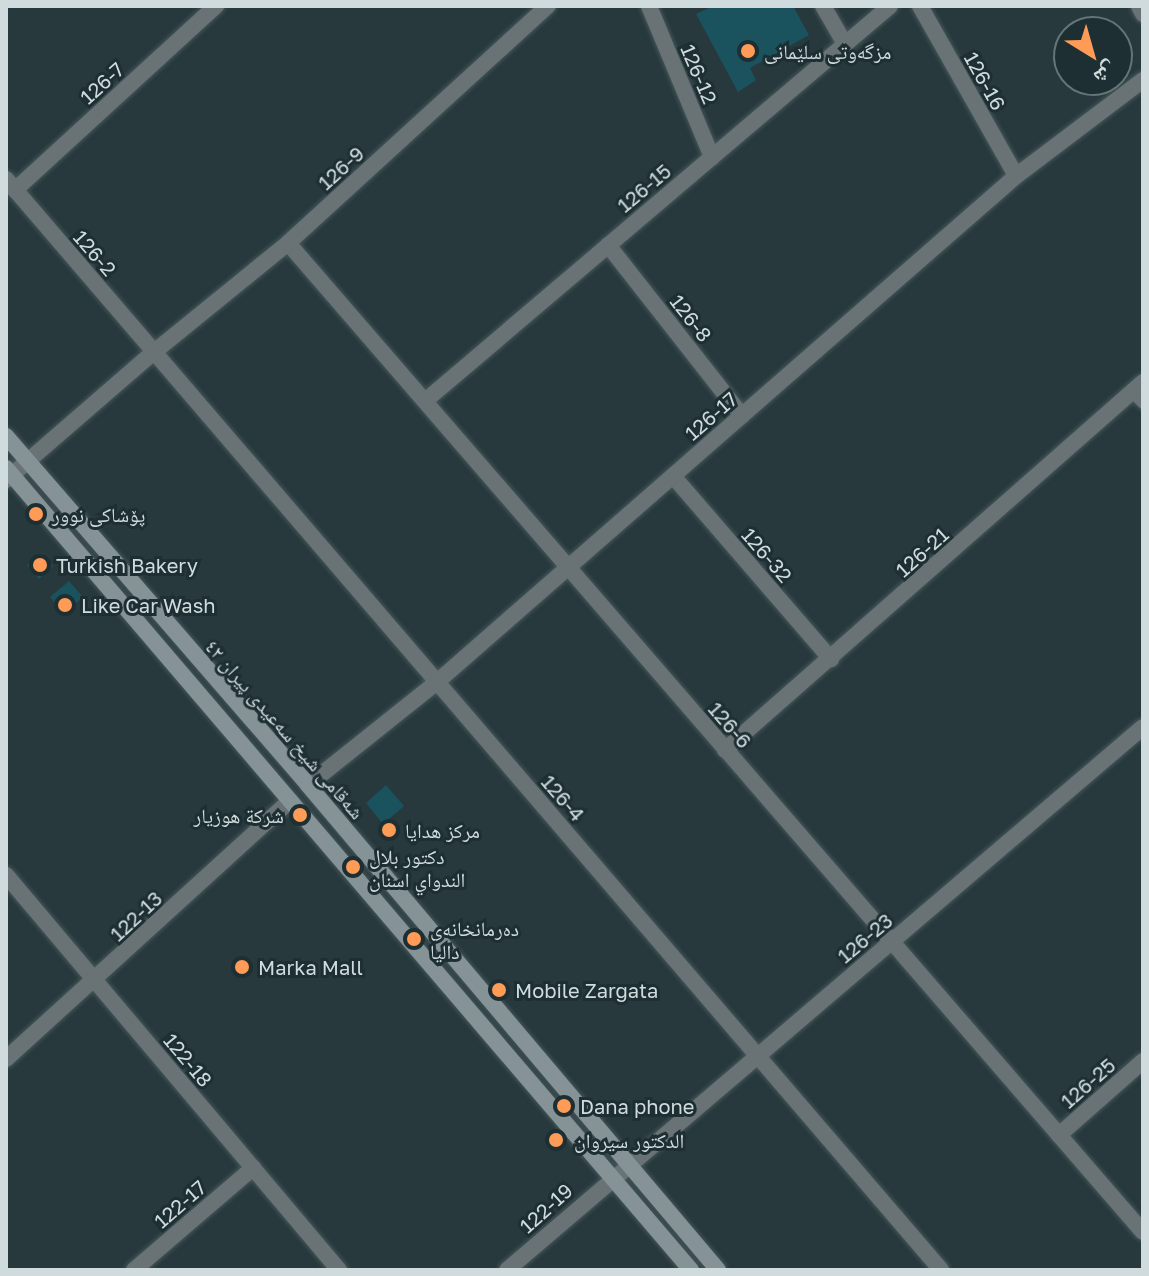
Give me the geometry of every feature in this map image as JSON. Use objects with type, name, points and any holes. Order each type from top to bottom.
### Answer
[{"type":"main road","name":"شەقامی شیخ سەعیدی پیران ٤٢","points":[[6,436],[308,785],[718,1270]]},
{"type":"main road","name":"شەقامی شیخ سەعیدی پیران ٤٢","points":[[8,474],[691,1270]]},
{"type":"street","name":"126-7","points":[[10,184],[216,6]]},
{"type":"street","name":"126-9","points":[[8,474],[28,461],[154,352],[288,243],[548,6]]},
{"type":"street","name":"126-12","points":[[649,6],[712,157]]},
{"type":"street","points":[[823,6],[845,44]]},
{"type":"street","name":"126-15","points":[[425,401],[890,6]]},
{"type":"street","name":"126-16","points":[[920,6],[1016,176]]},
{"type":"street","points":[[1139,6],[1143,14]]},
{"type":"street","name":"126-17","points":[[308,785],[437,682],[1016,176],[1143,80]]},
{"type":"street","name":"126-2","points":[[10,184],[154,352]]},
{"type":"street","name":"126-6","points":[[288,243],[1143,1232]]},
{"type":"street","name":"126-8","points":[[608,245],[742,416]]},
{"type":"street","name":"126-4","points":[[154,352],[941,1270]]},
{"type":"street","name":"126-21","points":[[725,750],[1139,393]]},
{"type":"street","name":"126-32","points":[[673,476],[831,659]]},
{"type":"street","name":"126-23","points":[[612,1177],[1143,727]]},
{"type":"street","name":"122-13","points":[[6,1059],[290,801]]},
{"type":"street","name":"122-18","points":[[6,875],[339,1270]]},
{"type":"street","name":"126-25","points":[[1059,1135],[1143,1061]]},
{"type":"street","name":"122-17","points":[[134,1270],[253,1168]]},
{"type":"street","name":"122-19","points":[[507,1270],[612,1177]]},
{"type":"building","name":"مزگەوتی سلێمانی","points":[[713,6],[793,6],[809,35],[750,68],[756,80],[738,92],[696,14]]},
{"type":"building","name":"Turkish Bakery","points":[[42,553],[53,566],[39,579],[27,565]]},
{"type":"building","name":"Like Car Wash","points":[[69,581],[83,597],[64,614],[50,597]]},
{"type":"building","points":[[386,785],[404,806],[383,824],[366,803]]},
{"type":"place","name":"مزگەوتی سلێمانی","points":[[748,51]]},
{"type":"place","name":"پۆشاکی نوور","points":[[36,514]]},
{"type":"place","name":"Turkish Bakery","points":[[40,565]]},
{"type":"place","name":"Like Car Wash","points":[[65,605]]},
{"type":"place","name":"شرکة هوزیار","points":[[300,815]]},
{"type":"place","name":"مركز هدايا","points":[[389,830]]},
{"type":"place","name":"دكتور بلال الندواي اسنان","points":[[353,867]]},
{"type":"place","name":"دەرمانخانەی دالیا","points":[[414,939]]},
{"type":"place","name":"Marka Mall","points":[[242,967]]},
{"type":"place","name":"Mobile Zargata","points":[[499,990]]},
{"type":"place","name":"Dana phone","points":[[564,1106]]},
{"type":"place","name":"الدكتور سيروان","points":[[556,1140]]}]
